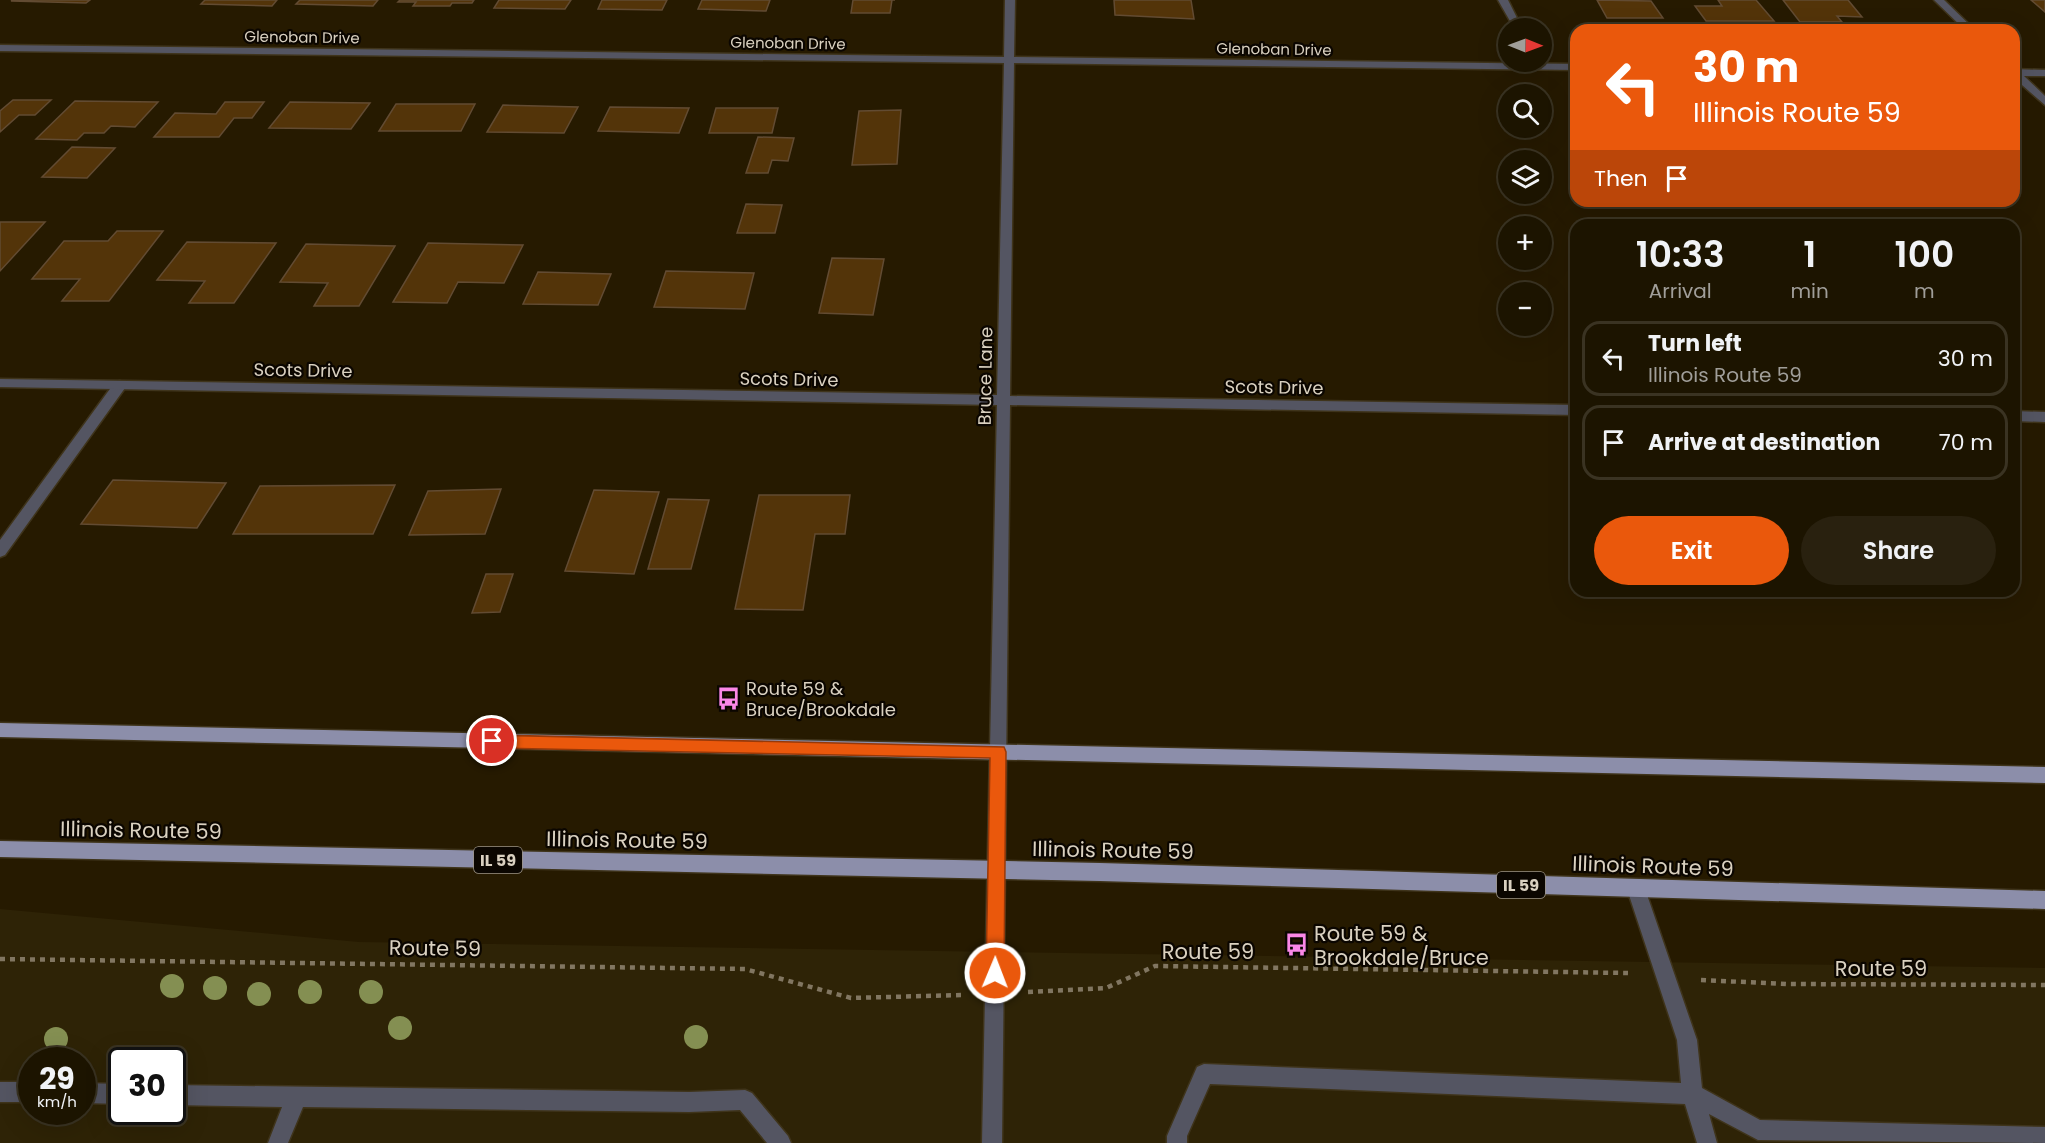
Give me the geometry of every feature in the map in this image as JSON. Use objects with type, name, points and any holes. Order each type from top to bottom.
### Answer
[{"type":"main road","points":[[0,730],[2045,775]]},
{"type":"main road","name":"Illinois Route 59","points":[[0,849],[997,870],[2045,900]]},
{"type":"street","name":"Bruce Lane","points":[[992,1143],[1010,0]]},
{"type":"street","points":[[1503,0],[1513,18]]},
{"type":"street","points":[[1939,0],[1964,24]]},
{"type":"street","name":"Glenoban Drive","points":[[0,48],[1498,64]]},
{"type":"street","name":"Glenoban Drive","points":[[1552,65],[1570,67]]},
{"type":"street","points":[[2020,73],[2045,73]]},
{"type":"street","points":[[2020,78],[2045,102]]},
{"type":"street","name":"Scots Drive","points":[[0,383],[1570,410]]},
{"type":"street","points":[[0,551],[120,385]]},
{"type":"street","points":[[2020,416],[2045,417]]},
{"type":"street","points":[[1635,889],[1687,1040],[1692,1094],[1707,1143]]},
{"type":"street","points":[[1177,1143],[1177,1136],[1204,1074],[1692,1094],[1760,1136],[1959,1139],[2045,1137]]},
{"type":"street","points":[[186,1095],[689,1102],[745,1100],[782,1143]]},
{"type":"street","points":[[278,1143],[296,1098]]},
{"type":"path","name":"Route 59","points":[[0,959],[745,969],[851,998],[866,998]]},
{"type":"path","name":"Route 59","points":[[1106,988],[1155,966],[1602,970]]},
{"type":"path","name":"Route 59","points":[[1718,982],[2045,985]]},
{"type":"shaded area","points":[[0,909],[359,942],[2045,968],[2045,1143],[0,1143]]},
{"type":"building","points":[[90,0],[86,3],[11,1]]},
{"type":"building","points":[[205,0],[277,0],[272,6],[201,4]]},
{"type":"building","points":[[300,0],[378,0],[373,6],[296,4]]},
{"type":"building","points":[[400,0],[474,0],[472,3],[452,3],[450,6],[413,6],[416,2],[398,2]]},
{"type":"building","points":[[499,0],[571,0],[565,9],[494,8]]},
{"type":"building","points":[[602,0],[667,0],[662,10],[598,9]]},
{"type":"building","points":[[702,0],[770,0],[766,11],[698,9]]},
{"type":"building","points":[[853,0],[892,0],[890,13],[851,13]]},
{"type":"building","points":[[1114,0],[1191,0],[1194,19],[1115,15]]},
{"type":"building","points":[[1597,0],[1651,1],[1663,18],[1607,18]]},
{"type":"building","points":[[1718,0],[1756,0],[1774,21],[1706,21],[1695,6],[1722,6]]},
{"type":"building","points":[[1783,0],[1848,0],[1862,17],[1837,16],[1842,22],[1800,22]]},
{"type":"building","points":[[2031,0],[2045,0],[2045,12]]},
{"type":"building","points":[[13,100],[51,100],[35,115],[19,115],[0,132],[0,111]]},
{"type":"building","points":[[75,101],[158,102],[135,127],[111,126],[104,133],[84,133],[77,140],[36,139]]},
{"type":"building","points":[[225,102],[264,102],[252,118],[234,118],[219,137],[154,137],[175,113],[216,114]]},
{"type":"building","points":[[290,102],[370,103],[351,129],[269,128]]},
{"type":"building","points":[[396,104],[475,104],[461,131],[379,131]]},
{"type":"building","points":[[503,105],[578,107],[564,133],[487,132]]},
{"type":"building","points":[[610,107],[689,108],[679,133],[598,131]]},
{"type":"building","points":[[716,108],[778,108],[772,133],[709,133]]},
{"type":"building","points":[[901,110],[897,164],[852,165],[859,111]]},
{"type":"building","points":[[758,137],[794,138],[788,161],[772,160],[768,173],[746,173]]},
{"type":"building","points":[[72,147],[115,148],[87,178],[42,177]]},
{"type":"building","points":[[746,204],[782,205],[775,233],[737,233]]},
{"type":"building","points":[[0,222],[45,222],[0,271]]},
{"type":"building","points":[[117,231],[163,231],[109,301],[62,301],[80,279],[32,279],[64,241],[108,241]]},
{"type":"building","points":[[187,242],[276,243],[234,303],[189,303],[205,281],[157,280]]},
{"type":"building","points":[[428,243],[523,245],[504,283],[458,282],[447,303],[393,302]]},
{"type":"building","points":[[306,244],[395,246],[359,306],[314,306],[328,283],[280,282]]},
{"type":"building","points":[[832,258],[884,259],[873,315],[819,313]]},
{"type":"building","points":[[666,271],[754,273],[745,309],[654,307]]},
{"type":"building","points":[[538,272],[611,274],[598,305],[523,304]]},
{"type":"building","points":[[113,480],[226,483],[197,528],[81,524]]},
{"type":"building","points":[[395,485],[373,534],[233,534],[260,486]]},
{"type":"building","points":[[501,489],[485,534],[409,535],[428,491]]},
{"type":"building","points":[[594,490],[659,492],[634,574],[565,571]]},
{"type":"building","points":[[759,495],[850,495],[845,534],[815,534],[803,610],[735,609]]},
{"type":"building","points":[[668,499],[709,500],[691,569],[648,569]]},
{"type":"building","points":[[486,574],[513,574],[500,612],[472,613]]},
{"type":"place","name":"Route 59 & Bruce/Brookdale","points":[[728,698]]},
{"type":"place","name":"Route 59 & Brookdale/Bruce","points":[[1296,945]]},
{"type":"route","points":[[492,741],[998,752],[995,973]]}]
